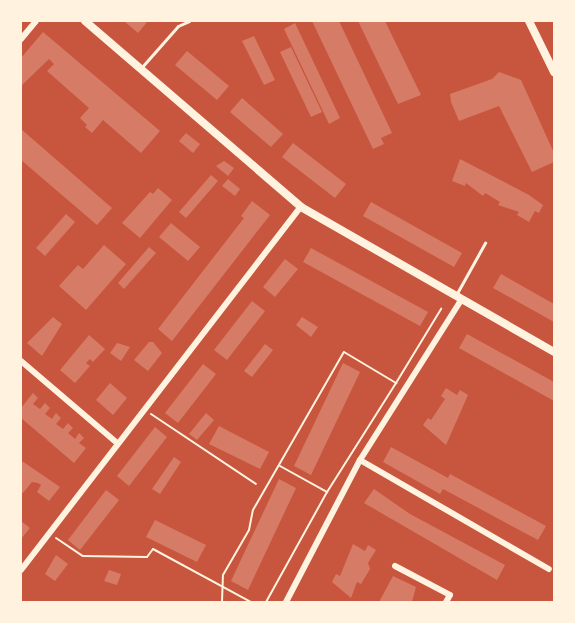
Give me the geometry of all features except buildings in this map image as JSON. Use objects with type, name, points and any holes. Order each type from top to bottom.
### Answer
[{"type":"street","points":[[21,39],[36,21]]},
{"type":"street","points":[[85,21],[301,207],[554,352]]},
{"type":"street","points":[[529,21],[554,72]]},
{"type":"street","points":[[21,570],[117,442],[301,207]]},
{"type":"street","points":[[286,602],[360,460],[458,298]]},
{"type":"street","points":[[21,361],[117,442]]},
{"type":"street","points":[[360,460],[549,569]]},
{"type":"street","points":[[394,566],[450,595],[446,602]]},
{"type":"lane","points":[[176,21],[178,26]]},
{"type":"lane","points":[[141,68],[178,26],[189,21]]},
{"type":"lane","points":[[458,298],[485,243]]},
{"type":"path","points":[[266,602],[327,492],[441,309]]},
{"type":"path","points":[[222,602],[223,575],[249,530],[253,510],[344,352],[396,382]]},
{"type":"path","points":[[144,408],[256,484]]},
{"type":"path","points":[[280,466],[327,492]]},
{"type":"path","points":[[49,534],[83,556],[147,557],[153,549],[251,602]]}]
